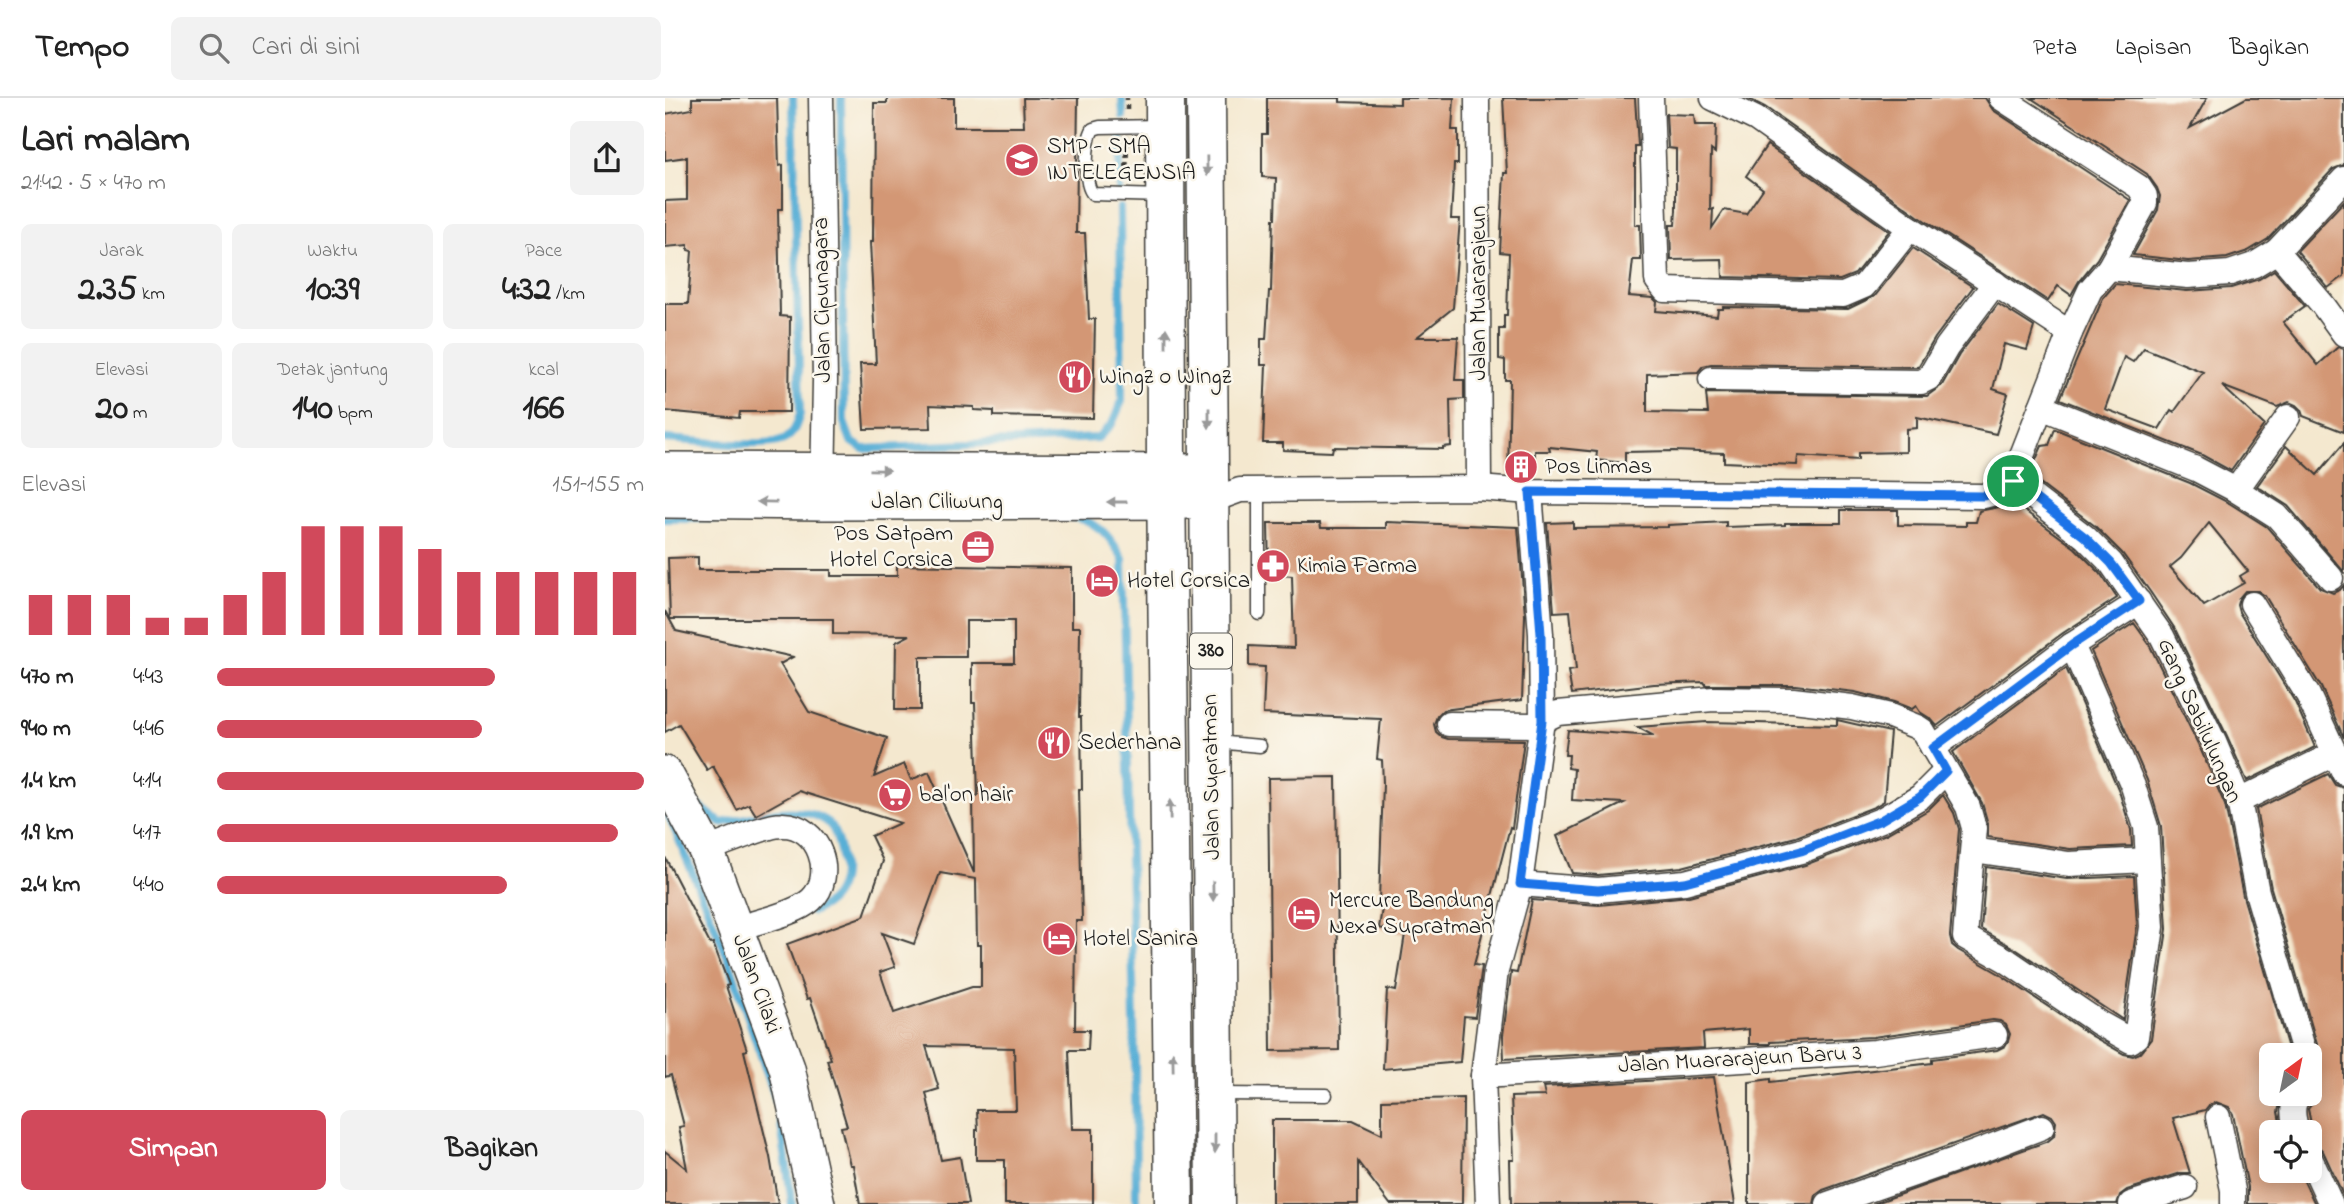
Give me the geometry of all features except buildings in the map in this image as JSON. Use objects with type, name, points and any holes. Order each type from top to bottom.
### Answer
[{"type":"main road","name":"Jalan Supratman","points":[[1206,98],[1229,488],[1212,742],[1215,1204]]},
{"type":"main road","name":"Jalan Supratman","points":[[1165,112],[1174,1204]]},
{"type":"street","name":"Jalan Cipunagara","points":[[821,98],[825,381],[823,486]]},
{"type":"street","name":"Jalan Muararajeun","points":[[1477,98],[1479,488]]},
{"type":"street","points":[[1651,98],[1657,280],[1661,287],[1669,291],[1843,295],[1864,286],[1909,228]]},
{"type":"street","points":[[1713,98],[1756,119],[1909,228],[2070,332]]},
{"type":"street","points":[[1229,488],[1479,488],[1530,492],[1984,496],[1995,493],[2013,481],[2070,332],[2089,290],[2109,268],[2145,203],[2145,196],[2139,187],[2001,98]]},
{"type":"street","points":[[2109,268],[2188,276],[2230,273],[2254,265],[2277,251],[2344,179]]},
{"type":"street","points":[[2277,251],[2344,334]]},
{"type":"street","points":[[1711,379],[1921,382],[1929,378],[1947,347],[1995,283]]},
{"type":"street","points":[[2041,407],[2196,469],[2236,490],[2277,516],[2331,578]]},
{"type":"street","points":[[2236,490],[2288,417]]},
{"type":"street","name":"Jalan Ciliwung","points":[[665,470],[823,486]]},
{"type":"street","name":"Gang Sabilulungan","points":[[2013,481],[2085,537],[2111,563],[2162,636],[2214,742],[2239,801],[2257,892],[2301,1043]]},
{"type":"street","name":"Jalan Ciliwung","points":[[665,500],[823,486],[1229,488]]},
{"type":"street","points":[[1488,1204],[1483,1076],[1496,971],[1520,884],[1542,721],[1540,625],[1530,492]]},
{"type":"street","points":[[1933,748],[2072,645],[2139,601]]},
{"type":"street","points":[[2239,801],[2340,763],[2308,695],[2252,604]]},
{"type":"street","points":[[1449,724],[1533,725],[1558,713],[1700,700],[1793,700],[1852,707],[1890,716],[1917,727],[1933,748],[1968,807],[1972,819],[1973,850],[1964,934],[1966,939],[2006,960],[2099,1023],[2131,1041],[2136,1037],[2152,927],[2145,827],[2133,786],[2072,645]]},
{"type":"street","points":[[1520,884],[1598,890],[1685,882],[1801,851],[1881,820],[1920,797],[1946,771]]},
{"type":"street","name":"Jalan Cilaki","points":[[665,774],[706,850],[787,1068],[817,1204]]},
{"type":"street","points":[[706,850],[778,825],[792,825],[816,843],[825,869],[822,885],[813,898],[802,907],[736,929]]},
{"type":"street","points":[[1973,850],[2069,864],[2147,860]]},
{"type":"street","name":"Jalan Muararajeun Baru 3","points":[[1483,1076],[1875,1052],[1996,1035]]},
{"type":"street","points":[[2218,1117],[2234,1190],[2233,1204]]},
{"type":"street","points":[[1828,1204],[2042,1127]]},
{"type":"street","points":[[2321,1183],[2330,1204]]},
{"type":"street","points":[[2131,1204],[2185,1187]]},
{"type":"lane","points":[[1165,112],[1093,130],[1089,137],[1087,182],[1089,191],[1093,194],[1166,196]]},
{"type":"lane","points":[[1229,488],[1259,614]]},
{"type":"lane","points":[[1212,742],[1260,746]]},
{"type":"lane","points":[[1215,1094],[1326,1095]]},
{"type":"waterway","points":[[665,439],[765,444],[787,438],[797,424],[800,414],[793,98]]},
{"type":"waterway","points":[[841,98],[844,422],[851,441],[863,449],[1098,438],[1112,424],[1122,401],[1120,208]]},
{"type":"waterway","points":[[1122,98],[1123,116]]},
{"type":"waterway","points":[[1119,192],[1121,138]]},
{"type":"waterway","points":[[1068,517],[1095,525],[1113,543],[1123,559],[1136,1204]]},
{"type":"waterway","points":[[665,519],[741,518]]},
{"type":"waterway","points":[[698,805],[721,823],[789,811],[814,815],[829,824],[840,850],[841,881],[832,899],[812,912]]},
{"type":"waterway","points":[[669,816],[729,961],[779,1109],[792,1204]]},
{"type":"place","name":"SMP - SMA INTELEGENSIA","points":[[1022,160]]},
{"type":"place","name":"Wingz o Wingz","points":[[1075,377]]},
{"type":"place","name":"Pos Linmas","points":[[1521,467]]},
{"type":"place","name":"Pos Satpam Hotel Corsica","points":[[978,547]]},
{"type":"place","name":"Kimia Farma","points":[[1273,566]]},
{"type":"place","name":"Hotel Corsica","points":[[1102,581]]},
{"type":"place","name":"Sederhana","points":[[1054,743]]},
{"type":"place","name":"bal'on hair","points":[[895,795]]},
{"type":"place","name":"Mercure Bandung Nexa Supratman","points":[[1304,914]]},
{"type":"place","name":"Hotel Sanira","points":[[1059,939]]},
{"type":"route","points":[[2013,481],[2085,537],[2111,563],[2139,601],[2072,645],[1933,748],[1946,771],[1920,797],[1881,820],[1801,851],[1685,882],[1598,890],[1520,884],[1542,721],[1541,634],[1530,492],[1984,496],[2003,489],[2013,481]]}]
